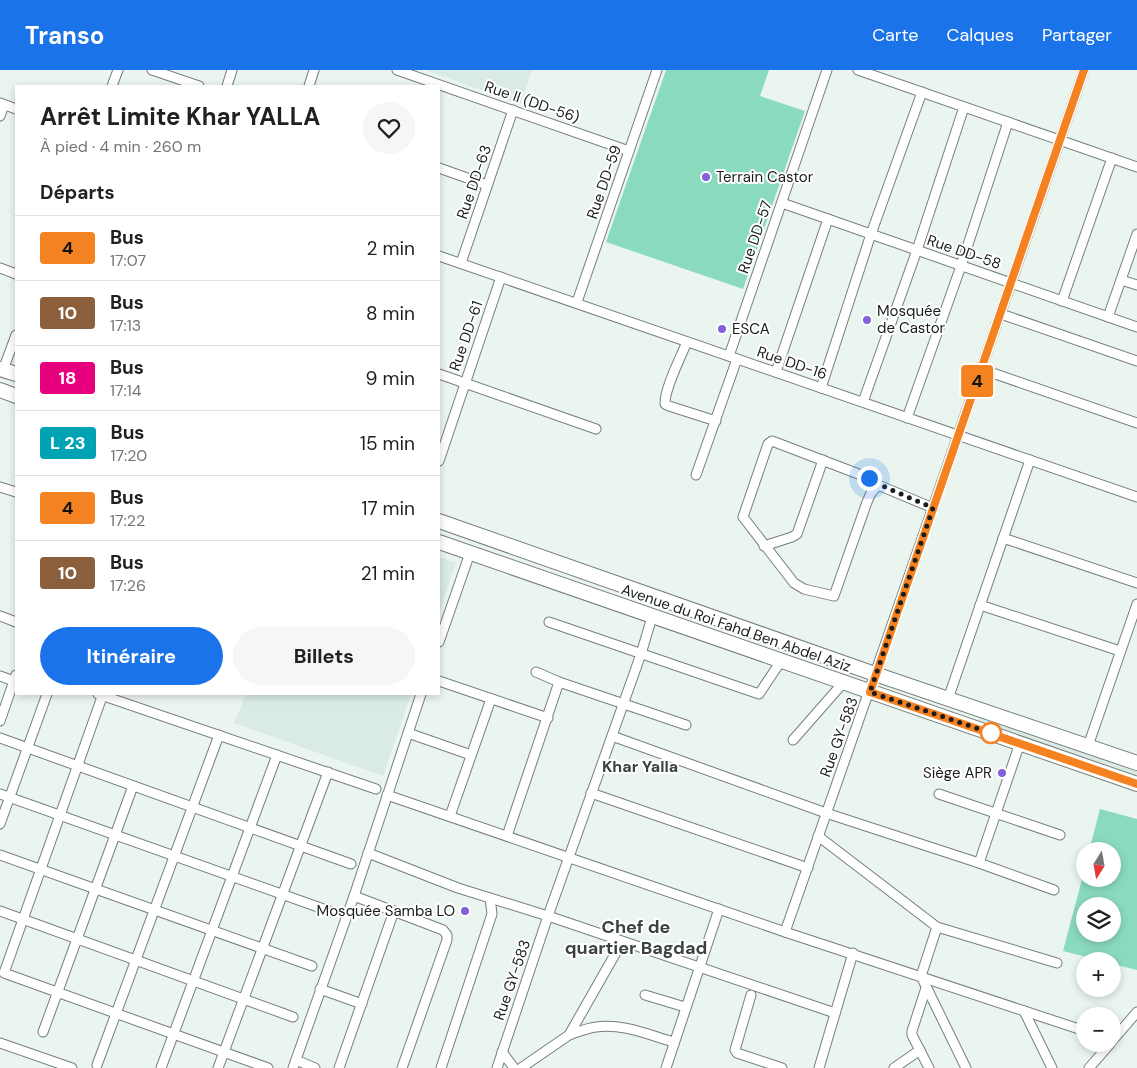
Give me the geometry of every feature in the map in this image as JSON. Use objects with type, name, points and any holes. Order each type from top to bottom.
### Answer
[{"type":"main road","points":[[0,390],[15,396]]},
{"type":"main road","name":"Avenue du Roi Fahd Ben Abdel Aziz","points":[[440,521],[875,674],[1137,763]]},
{"type":"main road","name":"Avenue du Roi Fahd Ben Abdel Aziz","points":[[440,542],[1137,784]]},
{"type":"street","points":[[112,85],[118,70]]},
{"type":"street","points":[[152,70],[196,85]]},
{"type":"street","points":[[227,85],[232,70]]},
{"type":"street","points":[[309,85],[314,70]]},
{"type":"street","name":"Rue II (DD-56)","points":[[397,70],[629,151]]},
{"type":"street","name":"Rue DD-59","points":[[577,302],[657,70]]},
{"type":"street","name":"Rue DD-57","points":[[696,475],[716,421],[733,358],[782,203],[827,70]]},
{"type":"street","points":[[858,70],[1137,167]]},
{"type":"street","name":"Rue GY-583","points":[[785,932],[870,692],[1084,70]]},
{"type":"street","points":[[821,388],[871,234],[922,92]]},
{"type":"street","points":[[0,116],[2,104],[15,109]]},
{"type":"street","points":[[863,402],[917,250],[964,107]]},
{"type":"street","name":"Rue DD-63","points":[[461,263],[513,110]]},
{"type":"street","points":[[907,418],[961,266],[1008,122]]},
{"type":"street","points":[[1062,301],[1112,158]]},
{"type":"street","points":[[440,168],[487,184]]},
{"type":"street","name":"Rue DD-58","points":[[782,203],[1137,327]]},
{"type":"street","points":[[776,372],[828,219]]},
{"type":"street","points":[[1108,317],[1137,234]]},
{"type":"street","name":"Rue DD-16","points":[[440,256],[577,302],[687,342],[1137,497]]},
{"type":"street","points":[[0,268],[15,274]]},
{"type":"street","name":"Rue DD-61","points":[[440,458],[501,277]]},
{"type":"street","points":[[1121,280],[1137,285]]},
{"type":"street","points":[[1001,314],[1137,361]]},
{"type":"street","points":[[6,371],[15,340]]},
{"type":"street","points":[[687,342],[668,388],[665,404],[716,421]]},
{"type":"street","points":[[981,369],[1137,423]]},
{"type":"street","points":[[440,374],[596,429]]},
{"type":"street","points":[[878,484],[867,502],[834,596],[799,586],[764,546],[743,517],[768,444],[772,441],[869,478],[878,484],[933,508]]},
{"type":"street","points":[[764,546],[797,534],[823,460]]},
{"type":"street","points":[[948,699],[1030,460]]},
{"type":"street","points":[[0,486],[15,492]]},
{"type":"street","points":[[1003,538],[1137,583]]},
{"type":"street","points":[[440,639],[470,553]]},
{"type":"street","points":[[1088,746],[1137,604]]},
{"type":"street","points":[[980,605],[1120,651]]},
{"type":"street","points":[[0,616],[15,622]]},
{"type":"street","name":"Rue GY-583","points":[[497,1068],[548,916],[641,654],[652,617]]},
{"type":"street","points":[[549,622],[760,694],[781,661]]},
{"type":"street","points":[[536,672],[686,725]]},
{"type":"street","points":[[0,676],[15,678],[0,720]]},
{"type":"street","points":[[440,681],[548,718]]},
{"type":"street","points":[[507,836],[560,682]]},
{"type":"street","points":[[793,740],[843,683]]},
{"type":"street","points":[[0,824],[47,695]]},
{"type":"street","points":[[101,695],[78,766],[4,973],[268,1068]]},
{"type":"street","points":[[104,695],[376,789]]},
{"type":"street","points":[[315,1068],[295,1064],[354,896],[421,695]]},
{"type":"street","points":[[450,816],[491,699]]},
{"type":"street","points":[[408,733],[471,755]]},
{"type":"street","points":[[97,1065],[219,735]]},
{"type":"street","points":[[612,736],[826,813],[979,863],[1054,890]]},
{"type":"street","points":[[0,738],[351,864]]},
{"type":"street","points":[[979,863],[1020,743]]},
{"type":"street","points":[[161,1068],[277,755]]},
{"type":"street","points":[[218,1068],[328,772]]},
{"type":"street","points":[[43,1032],[134,786]]},
{"type":"street","points":[[591,793],[808,868]]},
{"type":"street","points":[[0,794],[332,912]]},
{"type":"street","points":[[938,794],[1060,835]]},
{"type":"street","points":[[387,795],[785,932],[1076,1028]]},
{"type":"street","points":[[818,836],[937,928],[1057,963]]},
{"type":"street","points":[[368,853],[458,888],[548,916],[835,1012]]},
{"type":"street","points":[[0,855],[312,966]]},
{"type":"street","points":[[354,896],[443,930],[447,935],[448,940],[402,1068]]},
{"type":"street","points":[[441,1068],[492,914],[490,898]]},
{"type":"street","points":[[666,1068],[719,909]]},
{"type":"street","points":[[0,911],[294,1017]]},
{"type":"street","points":[[339,1068],[394,911]]},
{"type":"street","points":[[937,928],[921,976],[966,1068]]},
{"type":"street","points":[[570,1035],[622,942]]},
{"type":"street","points":[[819,1068],[853,953]]},
{"type":"street","points":[[926,988],[912,1035],[929,1068]]},
{"type":"street","points":[[320,989],[362,1004]]},
{"type":"street","points":[[645,995],[685,1007]]},
{"type":"street","points":[[751,995],[735,1050],[737,1053],[782,1068]]},
{"type":"street","points":[[1024,1011],[1052,1068]]},
{"type":"street","points":[[1121,1031],[1137,1012]]},
{"type":"street","points":[[521,1068],[570,1035],[595,1027],[627,1028],[674,1042]]},
{"type":"street","points":[[0,1043],[72,1068]]},
{"type":"street","points":[[894,1068],[920,1050]]},
{"type":"street","points":[[502,1052],[514,1068]]},
{"type":"street","points":[[1089,1068],[1103,1052]]},
{"type":"shaded area","points":[[426,70],[532,70],[520,104]]},
{"type":"shaded area","points":[[440,557],[456,563],[440,611]]},
{"type":"shaded area","points":[[246,695],[411,695],[383,776],[234,723]]},
{"type":"shaded area","points":[[981,715],[1137,769],[1137,777],[978,722]]},
{"type":"green space","name":"Terrain Castor","points":[[666,70],[769,70],[760,96],[805,111],[743,289],[606,242]]},
{"type":"green space","points":[[1100,809],[1137,819],[1137,970],[1121,966],[1121,952],[1076,952],[1076,954],[1063,951],[1076,902],[1076,942],[1121,942],[1121,897],[1077,897],[1080,888],[1121,888],[1121,842],[1091,842]]},
{"type":"bus line","name":"4","points":[[1084,70],[870,692],[1137,784]]},
{"type":"place","name":"Terrain Castor","points":[[706,177]]},
{"type":"place","name":"Mosquée de Castor","points":[[867,320]]},
{"type":"place","name":"ESCA","points":[[722,329]]},
{"type":"place","name":"Siège APR","points":[[1002,773]]},
{"type":"place","name":"Mosquée Samba LO","points":[[465,911]]},
{"type":"district","name":"Khar Yalla","points":[[640,766]]},
{"type":"district","name":"Chef de quartier Bagdad","points":[[636,938]]},
{"type":"route","points":[[869,478],[878,484],[933,508],[870,692],[991,733]]}]
